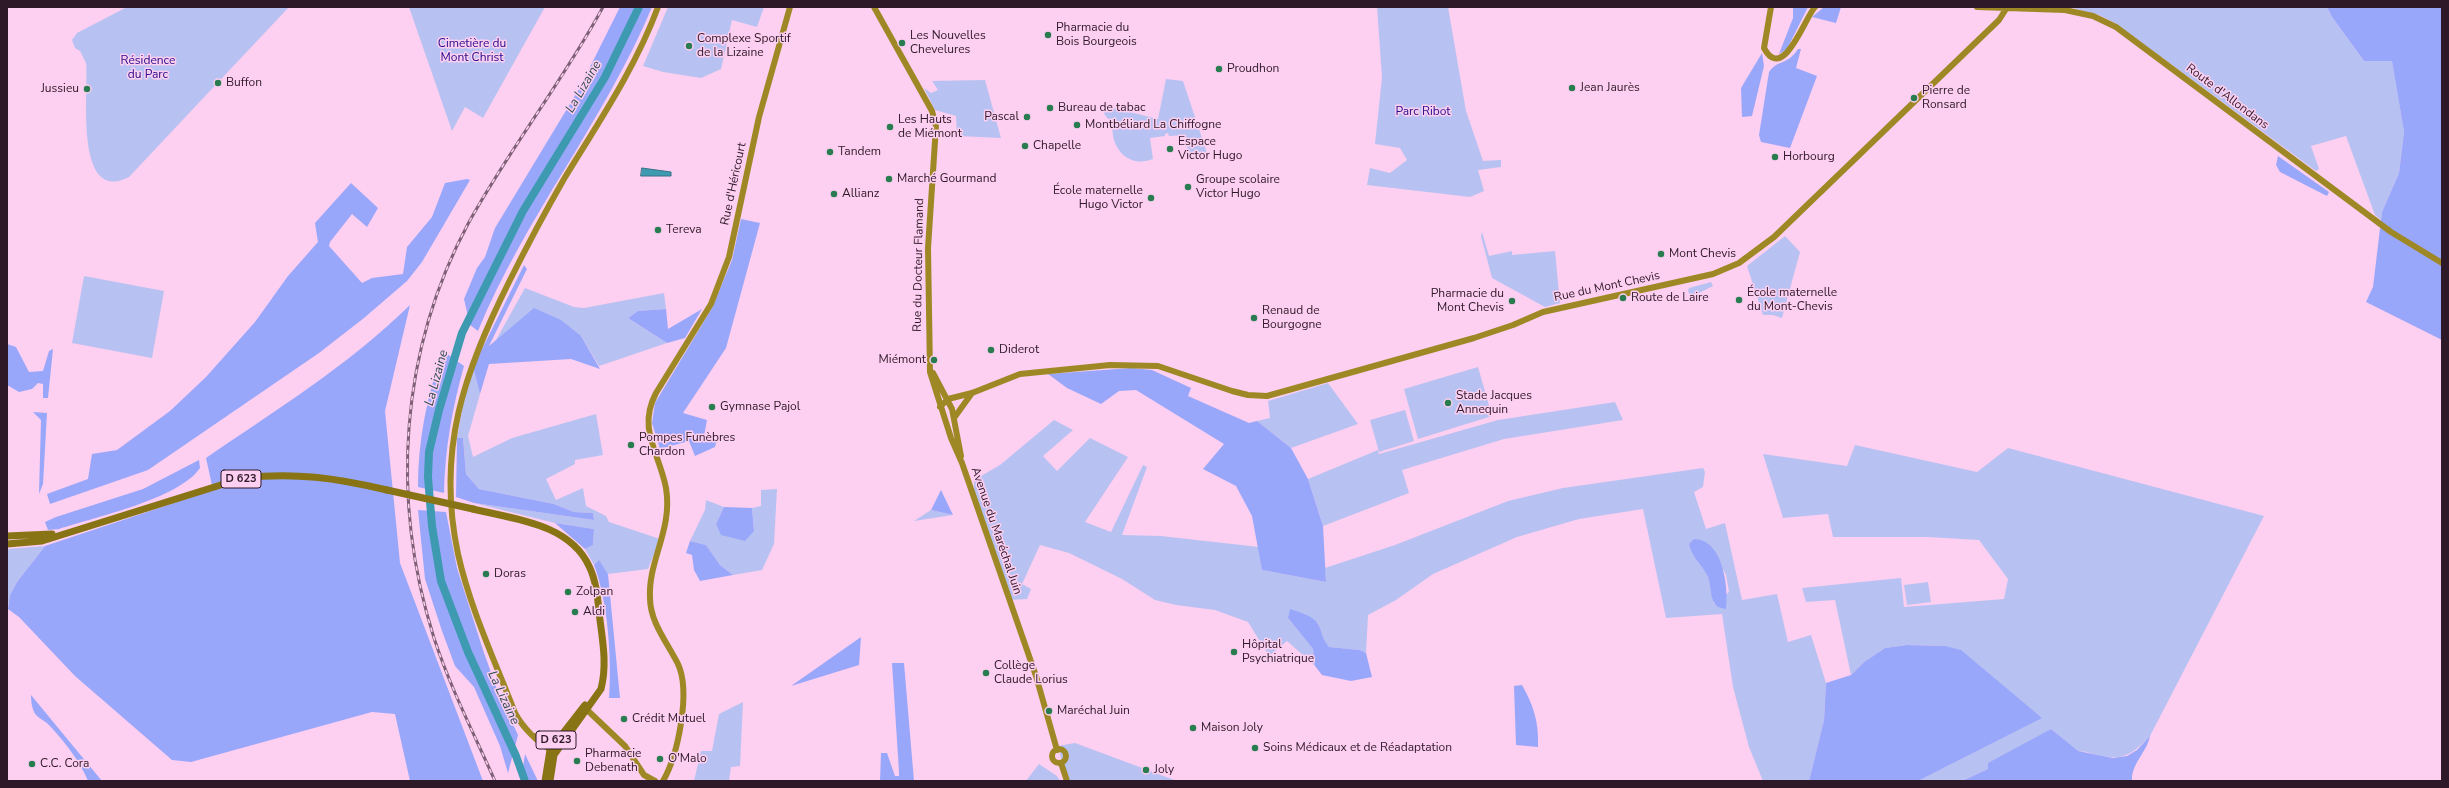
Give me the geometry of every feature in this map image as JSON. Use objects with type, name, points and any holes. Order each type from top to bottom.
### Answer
[{"type":"main road","name":"D 623","points":[[7,544],[42,541],[243,478],[270,475],[303,475],[344,480],[472,509],[550,529],[565,538],[581,553],[590,566],[595,583],[605,668],[601,690],[555,748],[545,781]]},
{"type":"main road","name":"D 623","points":[[7,536],[43,536],[80,529]]},
{"type":"main road","name":"D 623","points":[[550,781],[550,766],[555,748]]},
{"type":"street","points":[[555,748],[534,735],[520,723],[515,713],[462,567],[451,501],[454,430],[468,373],[490,319],[546,211],[613,102],[644,41],[658,7]]},
{"type":"street","name":"Rue d'Héricourt","points":[[663,781],[671,764],[677,742],[683,685],[678,665],[655,620],[650,599],[652,576],[664,533],[667,507],[666,488],[649,435],[647,416],[649,406],[656,393],[711,304],[729,257],[759,117],[790,7]]},
{"type":"street","name":"Rue du Docteur Flamand","points":[[874,7],[932,111],[937,130],[928,248],[929,356]]},
{"type":"street","points":[[1771,7],[1764,48],[1769,56],[1776,58],[1782,57],[1790,51],[1810,12],[1815,7]]},
{"type":"street","name":"Route d'Allondans","points":[[1977,7],[2065,10],[2094,16],[2116,27],[2391,232],[2442,263]]},
{"type":"street","name":"Rue du Mont Chevis","points":[[948,399],[972,393],[1009,377],[1031,372],[1141,364],[1158,366],[1239,393],[1267,396],[1474,338],[1513,325],[1543,312],[1713,274],[1739,263],[1756,252],[1999,20],[2006,9]]},
{"type":"street","name":"Avenue du Maréchal Juin","points":[[929,356],[938,384],[948,399],[954,418],[962,463]]},
{"type":"street","name":"Avenue du Maréchal Juin","points":[[929,356],[930,372],[940,407],[962,463],[1010,605],[1036,676],[1057,750]]},
{"type":"street","points":[[943,416],[954,418],[972,393]]},
{"type":"street","points":[[940,407],[948,399]]},
{"type":"street","points":[[586,709],[625,746],[644,775],[655,781]]},
{"type":"street","points":[[1057,750],[1063,750],[1066,753],[1065,760],[1061,763],[1056,763],[1052,757],[1057,750]]},
{"type":"street","points":[[1061,763],[1067,781]]},
{"type":"green space","name":"Résidence du Parc","points":[[127,7],[289,7],[129,177],[111,181],[99,175],[92,160],[86,117],[86,63],[80,51],[75,48],[72,40],[77,33]]},
{"type":"green space","name":"Cimetière du Mont Christ","points":[[409,7],[545,7],[483,118],[465,107],[452,131]]},
{"type":"green space","name":"Complexe Sportif de la Lizaine","points":[[668,7],[764,7],[757,27],[732,20],[721,69],[701,78],[663,72],[643,66]]},
{"type":"green space","name":"Parc Ribot","points":[[1377,7],[1448,7],[1466,111],[1483,161],[1501,160],[1501,167],[1478,170],[1484,191],[1470,197],[1367,185],[1370,168],[1390,173],[1407,160],[1400,148],[1375,144],[1382,77]]},
{"type":"green space","points":[[2069,7],[2327,7],[2332,17],[2364,61],[2392,60],[2404,132],[2399,173],[2382,212],[2381,220],[2375,215],[2346,136],[2311,146],[2319,169],[2316,171],[2115,23],[2099,15]]},
{"type":"green space","points":[[1166,79],[1183,81],[1207,153],[1188,155],[1186,135],[1169,136],[1168,133],[1165,134],[1165,136],[1150,138],[1153,159],[1147,161],[1137,161],[1127,158],[1116,145],[1111,123],[1103,112],[1105,106],[1158,119]]},
{"type":"green space","points":[[985,80],[1001,138],[957,136],[956,116],[935,110],[924,88],[931,93],[938,90],[932,81]]},
{"type":"green space","points":[[1482,232],[1489,256],[1512,251],[1512,255],[1555,251],[1560,303],[1545,307],[1492,278],[1481,236]]},
{"type":"green space","points":[[1785,236],[1800,252],[1782,318],[1773,315],[1763,315],[1747,266]]},
{"type":"green space","points":[[84,276],[164,291],[152,358],[72,343]]},
{"type":"green space","points":[[1711,282],[1713,286],[1691,297],[1688,291],[1689,288]]},
{"type":"green space","points":[[525,288],[574,307],[584,308],[664,293],[666,309],[638,311],[628,318],[667,343],[599,366],[581,336],[496,340]]},
{"type":"green space","points":[[473,367],[480,394],[468,436],[473,457],[512,438],[596,414],[603,455],[575,460],[575,464],[546,479],[556,500],[583,488],[586,506],[606,516],[609,522],[660,539],[648,569],[608,574],[599,561],[594,565],[585,549],[593,545],[594,529],[555,523],[474,503],[594,520],[593,513],[574,512],[554,504],[479,489],[466,474],[463,438],[457,438],[464,398]]},
{"type":"green space","name":"Stade Jacques Annequin","points":[[1478,367],[1492,416],[1418,439],[1404,389]]},
{"type":"green space","points":[[1328,383],[1358,424],[1291,448],[1257,421],[1270,418],[1268,401]]},
{"type":"green space","points":[[1615,402],[1623,420],[1504,439],[1402,470],[1409,493],[1323,526],[1308,479],[1378,450],[1379,454],[1498,420]]},
{"type":"green space","points":[[1405,410],[1414,441],[1379,452],[1370,420]]},
{"type":"green space","points":[[1054,420],[1073,430],[1043,456],[1057,471],[1090,438],[1128,457],[1085,522],[1111,532],[1143,465],[1147,467],[1122,535],[1161,536],[1259,547],[1262,570],[1326,582],[1325,568],[1395,545],[1508,501],[1563,488],[1703,468],[1705,472],[1703,487],[1694,492],[1706,529],[1725,523],[1742,600],[1777,594],[1788,642],[1811,635],[1826,683],[1824,720],[1809,781],[1763,781],[1749,747],[1733,687],[1722,614],[1666,618],[1643,509],[1579,519],[1517,537],[1433,574],[1396,600],[1368,615],[1366,653],[1360,650],[1329,647],[1321,638],[1318,623],[1288,618],[1313,649],[1315,666],[1287,641],[1269,656],[1248,622],[1215,610],[1176,605],[1155,600],[1122,579],[1069,553],[1040,545],[1022,584],[1031,589],[1027,599],[1009,600],[974,490],[974,480],[1000,465]],"holes":[[[1710,546],[1726,575],[1729,592],[1714,604],[1709,579],[1703,567]]]},
{"type":"green space","points":[[1855,445],[1977,472],[2008,448],[2264,516],[2150,736],[2136,749],[2129,754],[2116,757],[2100,756],[2077,751],[2051,729],[1988,769],[1962,781],[1918,781],[2041,718],[1945,646],[1907,645],[1885,648],[1864,662],[1851,675],[1835,600],[1806,602],[1802,588],[1901,578],[1904,607],[2004,599],[2008,579],[1979,540],[1927,537],[1833,537],[1828,514],[1783,518],[1763,454],[1847,466]]},
{"type":"green space","points":[[777,489],[774,544],[762,570],[733,575],[720,565],[706,545],[690,541],[705,510],[706,500],[724,507],[716,524],[754,531],[752,508],[761,506],[761,490]]},
{"type":"green space","points":[[931,510],[953,515],[914,521]]},
{"type":"green space","points":[[45,546],[17,582],[10,595],[7,612],[7,549]]},
{"type":"green space","points":[[1928,582],[1931,602],[1907,605],[1904,585]]},
{"type":"green space","points":[[743,702],[740,766],[731,767],[729,781],[694,781],[701,751],[712,751],[719,714]]},
{"type":"green space","points":[[1075,743],[1177,781],[1067,781],[1058,746]]},
{"type":"green space","points":[[1039,764],[1057,776],[1060,781],[1026,781]]},
{"type":"shaded area","points":[[620,7],[652,7],[633,49],[612,89],[518,248],[478,331],[470,325],[464,299],[477,268],[485,257],[495,228],[579,89]]},
{"type":"shaded area","points":[[1793,7],[1808,7],[1787,49],[1779,54],[1793,18]]},
{"type":"shaded area","points":[[1824,7],[1841,7],[1836,23],[1812,17]]},
{"type":"shaded area","points":[[2327,7],[2442,7],[2442,340],[2366,302],[2373,287],[2382,212],[2399,173],[2404,132],[2392,61],[2364,61],[2332,17]]},
{"type":"shaded area","points":[[1798,49],[1801,49],[1796,68],[1817,76],[1790,148],[1761,142],[1759,135],[1769,72],[1776,65],[1790,58]]},
{"type":"shaded area","points":[[1762,53],[1764,66],[1752,116],[1742,117],[1741,88]]},
{"type":"shaded area","points":[[2278,156],[2329,192],[2327,196],[2280,172],[2276,165]]},
{"type":"shaded area","points":[[642,168],[671,172],[671,176],[641,176]]},
{"type":"shaded area","points":[[467,179],[470,180],[422,262],[407,281],[364,318],[319,353],[148,470],[50,504],[47,494],[88,479],[92,454],[117,450],[170,411],[206,377],[255,322],[288,276],[318,242],[315,223],[351,183],[378,208],[367,227],[352,214],[330,242],[329,246],[362,283],[372,278],[403,274],[407,247],[432,217],[445,183]]},
{"type":"shaded area","points":[[741,219],[760,223],[726,348],[683,413],[707,420],[704,436],[717,440],[715,447],[695,456],[689,441],[660,449],[652,423],[655,403],[712,308],[732,260]]},
{"type":"shaded area","points":[[524,265],[527,269],[489,346],[534,308],[561,320],[581,336],[600,369],[571,359],[489,364],[480,394],[473,367]]},
{"type":"shaded area","points":[[410,305],[385,411],[400,563],[483,781],[410,781],[395,714],[372,712],[191,762],[172,760],[75,676],[19,617],[8,609],[10,595],[17,582],[45,546],[213,490],[206,458],[337,367],[387,327]]},
{"type":"shaded area","points":[[666,309],[668,329],[702,309],[685,338],[667,343],[628,318],[638,311]]},
{"type":"shaded area","points":[[7,344],[16,347],[29,372],[43,371],[49,351],[53,349],[48,398],[43,398],[43,384],[38,383],[32,389],[19,392],[7,385]]},
{"type":"shaded area","points":[[443,351],[464,366],[450,429],[444,493],[418,487],[418,469],[424,418],[432,384]]},
{"type":"shaded area","points":[[1131,368],[1152,370],[1191,388],[1188,396],[1249,423],[1257,421],[1291,448],[1308,479],[1323,526],[1326,582],[1262,570],[1252,516],[1236,486],[1203,469],[1224,444],[1136,390],[1119,391],[1101,404],[1067,388],[1048,374]]},
{"type":"shaded area","points":[[33,412],[47,413],[43,484],[39,494],[41,420]]},
{"type":"shaded area","points":[[457,438],[463,438],[466,474],[479,489],[554,504],[574,512],[593,513],[594,520],[474,503],[456,497]]},
{"type":"shaded area","points":[[199,460],[200,468],[189,479],[156,498],[114,513],[59,529],[48,530],[45,522],[56,517],[143,489]]},
{"type":"shaded area","points":[[941,490],[953,515],[931,510]]},
{"type":"shaded area","points":[[724,507],[752,508],[754,531],[745,541],[721,535],[716,524]]},
{"type":"shaded area","points":[[418,510],[446,512],[457,568],[483,650],[498,692],[518,735],[508,773],[500,746],[474,687],[455,666],[442,631],[425,579]]},
{"type":"shaded area","points":[[555,523],[594,529],[593,545],[585,549]]},
{"type":"shaded area","points":[[1694,539],[1704,541],[1712,547],[1718,556],[1725,578],[1727,600],[1726,609],[1720,608],[1713,601],[1708,577],[1690,549],[1689,544]]},
{"type":"shaded area","points":[[690,541],[706,545],[720,565],[733,575],[700,581],[694,570],[692,555],[686,553]]},
{"type":"shaded area","points":[[599,560],[608,574],[620,698],[609,698],[610,666],[606,613],[599,579],[594,565]]},
{"type":"shaded area","points":[[1290,609],[1306,615],[1316,621],[1329,647],[1360,650],[1366,653],[1372,677],[1351,681],[1322,675],[1315,666],[1313,649],[1288,618]]},
{"type":"shaded area","points":[[861,637],[859,665],[791,686]]},
{"type":"shaded area","points":[[1907,645],[1945,646],[1961,650],[2042,718],[1918,781],[1809,781],[1824,720],[1826,683],[1851,675],[1864,662],[1885,648]]},
{"type":"shaded area","points":[[892,663],[904,663],[914,781],[880,781],[881,753],[887,753],[895,776],[899,776]]},
{"type":"shaded area","points":[[1522,685],[1530,700],[1537,722],[1538,747],[1516,745],[1514,686]]},
{"type":"shaded area","points":[[31,695],[102,781],[88,781],[81,766],[66,744],[49,725],[35,713]]},
{"type":"shaded area","points":[[2051,729],[2078,751],[2113,758],[2127,756],[2137,750],[2150,736],[2134,769],[2132,781],[1962,781],[1988,769],[1988,763]]},
{"type":"shaded area","points":[[525,754],[537,781],[529,781],[523,767]]},
{"type":"waterway","name":"La Lizaine","points":[[525,781],[516,756],[468,652],[441,581],[432,526],[428,477],[429,452],[439,410],[462,333],[523,211],[605,77],[639,7]]},
{"type":"railway","points":[[495,781],[440,656],[420,585],[411,532],[408,479],[409,426],[416,373],[428,321],[446,271],[469,222],[571,61],[603,7]]},
{"type":"place","name":"Pharmacie du Bois Bourgeois","points":[[1048,35]]},
{"type":"place","name":"Les Nouvelles Chevelures","points":[[902,43]]},
{"type":"place","name":"Complexe Sportif de la Lizaine","points":[[689,46]]},
{"type":"place","name":"Proudhon","points":[[1219,69]]},
{"type":"place","name":"Buffon","points":[[218,83]]},
{"type":"place","name":"Jean Jaurès","points":[[1572,88]]},
{"type":"place","name":"Jussieu","points":[[87,89]]},
{"type":"place","name":"Pierre de Ronsard","points":[[1914,98]]},
{"type":"place","name":"Bureau de tabac","points":[[1050,108]]},
{"type":"place","name":"Pascal","points":[[1027,117]]},
{"type":"place","name":"Montbéliard La Chiffogne","points":[[1077,125]]},
{"type":"place","name":"Les Hauts de Miémont","points":[[890,127]]},
{"type":"place","name":"Chapelle","points":[[1025,146]]},
{"type":"place","name":"Espace Victor Hugo","points":[[1170,149]]},
{"type":"place","name":"Tandem","points":[[830,152]]},
{"type":"place","name":"Horbourg","points":[[1775,157]]},
{"type":"place","name":"Marché Gourmand","points":[[889,179]]},
{"type":"place","name":"Groupe scolaire Victor Hugo","points":[[1188,187]]},
{"type":"place","name":"Allianz","points":[[834,194]]},
{"type":"place","name":"École maternelle Hugo Victor","points":[[1151,198]]},
{"type":"place","name":"Tereva","points":[[658,230]]},
{"type":"place","name":"Mont Chevis","points":[[1661,254]]},
{"type":"place","name":"Route de Laire","points":[[1623,298]]},
{"type":"place","name":"École maternelle du Mont-Chevis","points":[[1739,300]]},
{"type":"place","name":"Pharmacie du Mont Chevis","points":[[1512,301]]},
{"type":"place","name":"Renaud de Bourgogne","points":[[1254,318]]},
{"type":"place","name":"Diderot","points":[[991,350]]},
{"type":"place","name":"Miémont","points":[[934,360]]},
{"type":"place","name":"Stade Jacques Annequin","points":[[1448,403]]},
{"type":"place","name":"Gymnase Pajol","points":[[712,407]]},
{"type":"place","name":"Pompes Funèbres Chardon","points":[[631,445]]},
{"type":"place","name":"Doras","points":[[486,574]]},
{"type":"place","name":"Zolpan","points":[[568,592]]},
{"type":"place","name":"Aldi","points":[[575,612]]},
{"type":"place","name":"Hôpital Psychiatrique","points":[[1234,652]]},
{"type":"place","name":"Collège Claude Lorius","points":[[986,673]]},
{"type":"place","name":"Maréchal Juin","points":[[1049,711]]},
{"type":"place","name":"Crédit Mutuel","points":[[624,719]]},
{"type":"place","name":"Maison Joly","points":[[1193,728]]},
{"type":"place","name":"Soins Médicaux et de Réadaptation","points":[[1255,748]]},
{"type":"place","name":"O'Malo","points":[[660,759]]},
{"type":"place","name":"Pharmacie Debenath","points":[[577,761]]},
{"type":"place","name":"C.C. Cora","points":[[32,764]]},
{"type":"place","name":"Joly","points":[[1146,770]]}]
